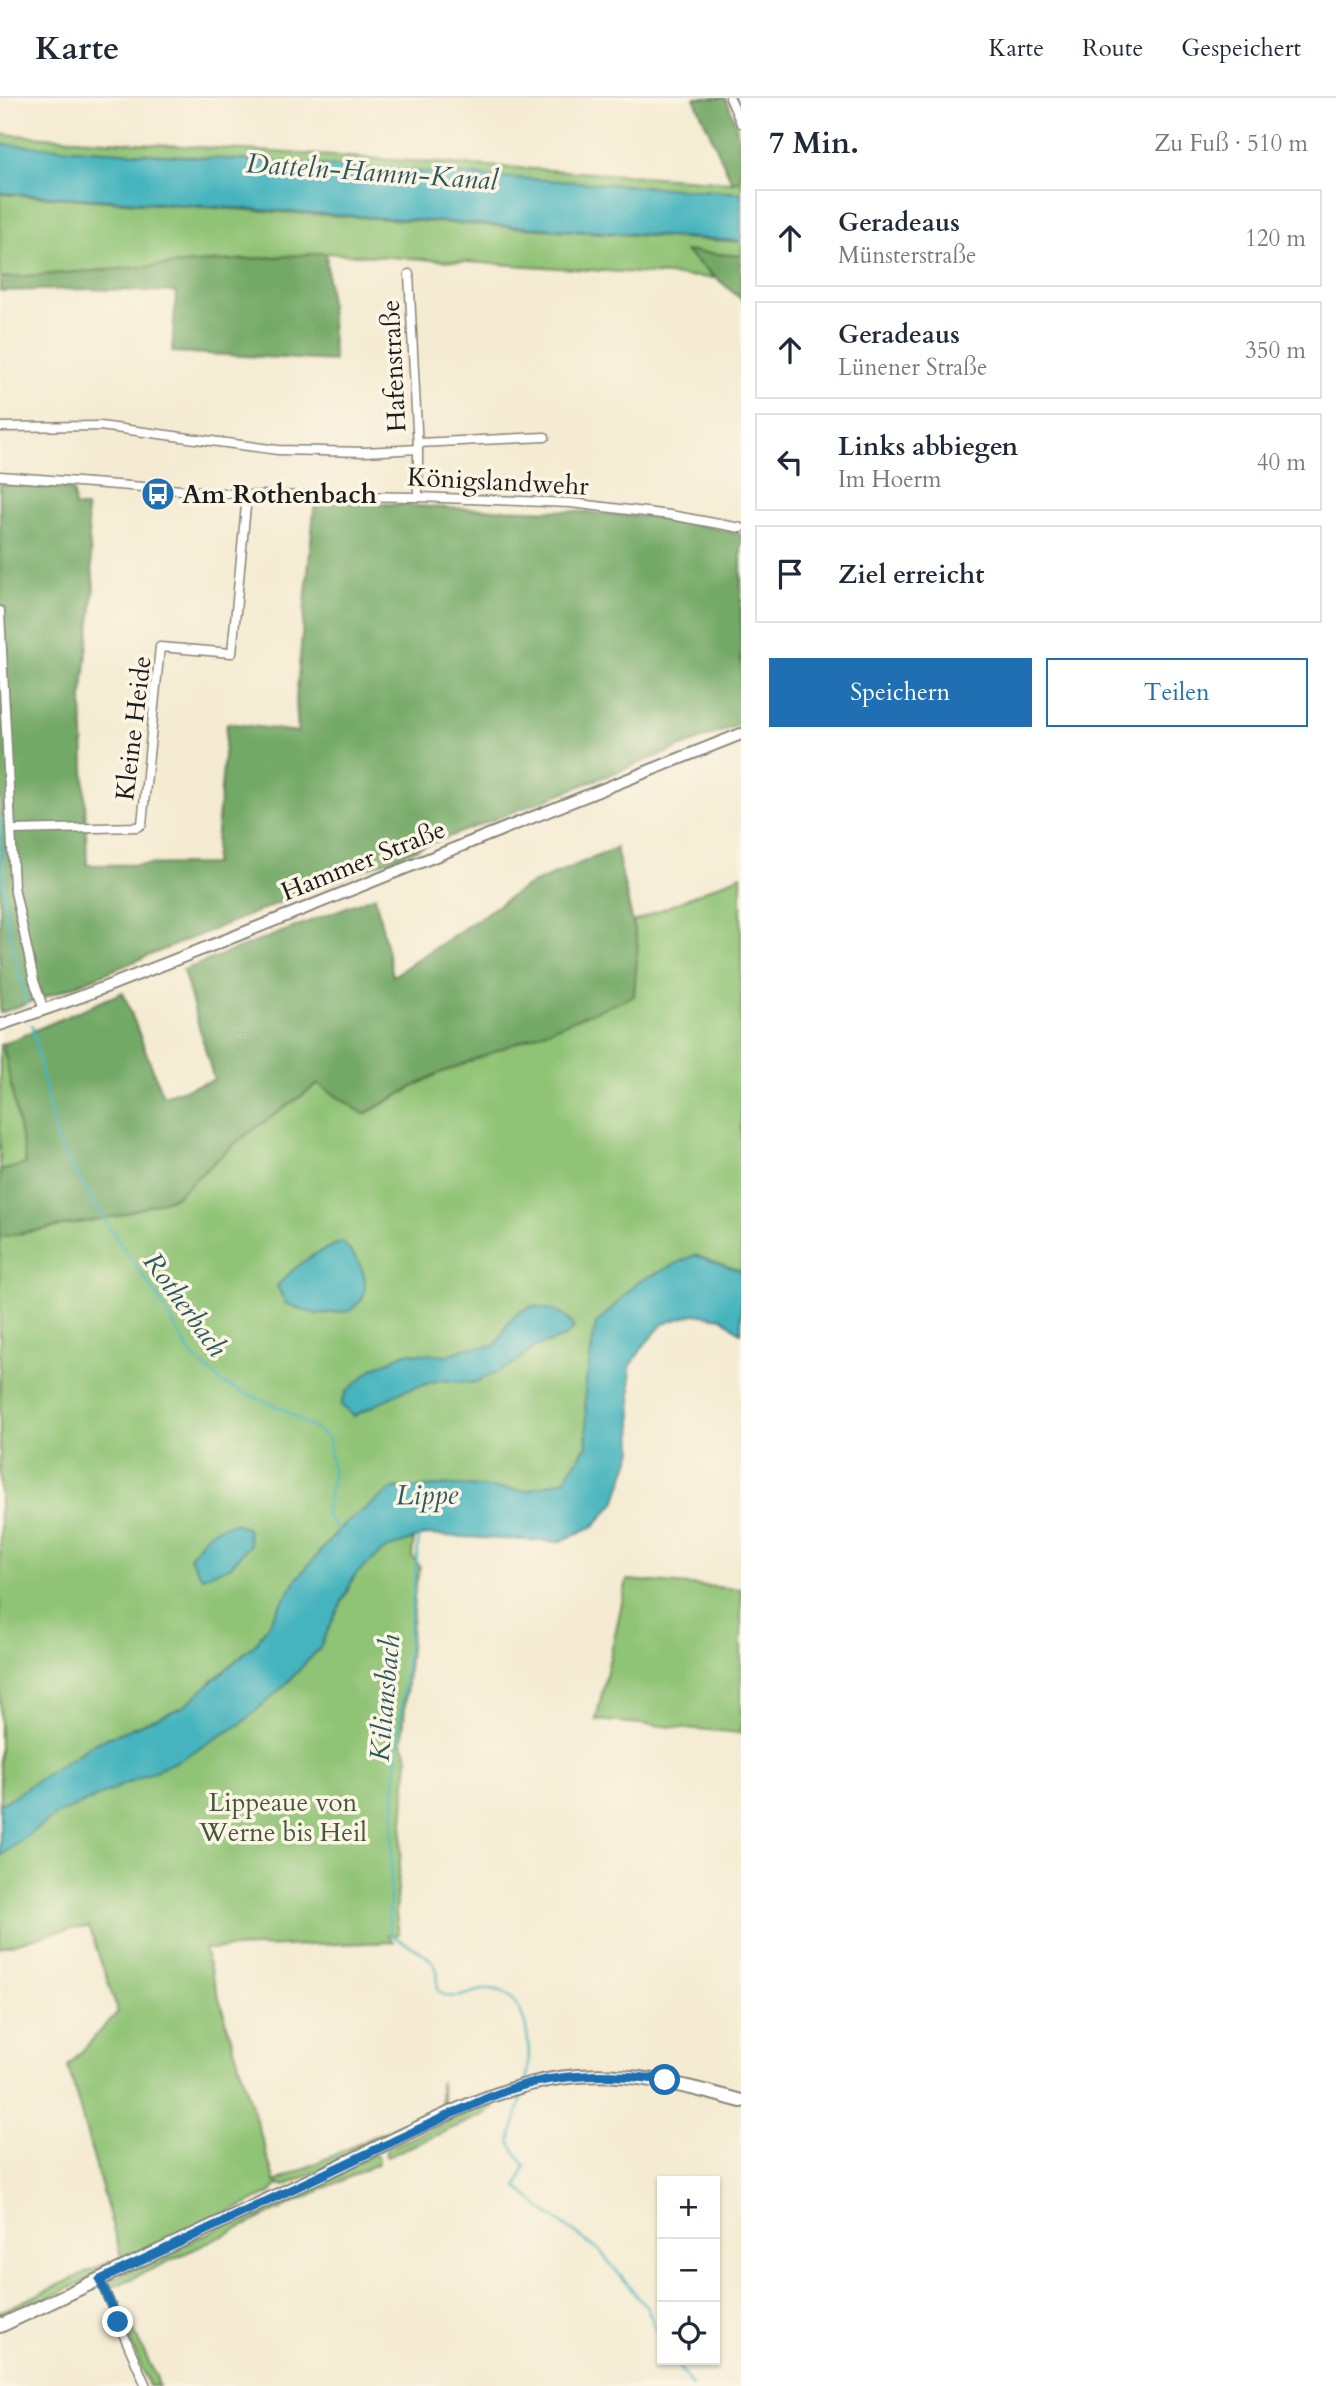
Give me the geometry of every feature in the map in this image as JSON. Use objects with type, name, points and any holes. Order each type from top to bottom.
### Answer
[{"type":"main road","name":"Hammer Straße","points":[[0,1025],[213,945],[741,734]]},
{"type":"main road","points":[[0,2326],[378,2148],[511,2089],[559,2078],[617,2075],[667,2081],[741,2101]]},
{"type":"street","points":[[730,98],[741,123]]},
{"type":"street","name":"Hafenstraße","points":[[408,274],[418,446],[418,497]]},
{"type":"street","name":"Königslandwehr","points":[[0,427],[100,426],[278,450],[365,452],[545,437]]},
{"type":"street","name":"Königslandwehr","points":[[0,476],[247,495],[418,497],[571,503],[670,515],[741,528]]},
{"type":"street","name":"Kleine Heide","points":[[12,830],[137,827],[142,824],[160,647],[232,653],[247,495]]},
{"type":"street","points":[[0,611],[17,906],[34,981],[44,1010]]},
{"type":"street","points":[[100,2280],[146,2386]]},
{"type":"green space","points":[[694,98],[725,98],[737,128],[741,180],[732,182]]},
{"type":"green space","points":[[0,134],[731,182],[741,180],[741,193],[0,145]]},
{"type":"green space","points":[[0,194],[741,242],[741,256],[686,252],[715,278],[326,253],[0,278]]},
{"type":"green space","points":[[685,251],[741,256],[741,299]]},
{"type":"green space","points":[[326,253],[334,361],[172,352],[176,292],[83,289],[0,291],[0,278]]},
{"type":"green space","points":[[0,484],[73,489],[75,507],[86,507],[94,588],[82,699],[87,865],[214,864],[227,723],[298,732],[296,699],[315,499],[449,508],[572,511],[672,519],[741,534],[741,724],[0,1013]]},
{"type":"green space","points":[[616,848],[638,946],[634,996],[433,1076],[364,1114],[318,1084],[239,1140],[175,1197],[117,1216],[0,1237],[0,1171],[26,1164],[3,1044],[123,992],[163,1096],[214,1080],[183,970],[375,896],[393,976],[525,887]]},
{"type":"green space","name":"Lippeaue von Werne bis Heil","points":[[741,875],[741,1271],[694,1255],[585,1388],[587,1445],[564,1480],[526,1491],[455,1485],[392,1489],[343,1525],[299,1576],[257,1642],[183,1707],[134,1727],[143,1761],[337,1561],[414,1539],[412,1556],[420,1567],[415,1589],[402,1742],[408,1757],[396,1914],[399,1934],[387,1935],[393,1942],[204,1949],[275,2182],[441,2106],[440,2081],[445,2111],[285,2186],[278,2184],[270,2193],[123,2264],[68,2066],[118,2012],[89,1927],[63,1930],[0,1948],[0,1174],[17,1234],[117,1216],[175,1197],[239,1140],[318,1084],[365,1114],[433,1076],[638,946],[633,922]]},
{"type":"green space","points":[[3,1044],[27,1164],[0,1171],[0,1045]]},
{"type":"green space","points":[[627,1580],[741,1589],[741,1733],[596,1720]]},
{"type":"green space","points":[[489,2103],[494,2107],[485,2114],[387,2157],[385,2153],[388,2148]]},
{"type":"green space","points":[[374,2154],[379,2158],[379,2163],[107,2290],[109,2280]]},
{"type":"green space","points":[[109,2262],[108,2270],[0,2321],[0,2312]]},
{"type":"green space","points":[[125,2314],[159,2386],[149,2386],[121,2319]]},
{"type":"water","name":"Datteln-Hamm-Kanal","points":[[0,144],[741,193],[741,241],[0,193]]},
{"type":"water","points":[[342,1242],[364,1275],[365,1291],[361,1301],[350,1311],[316,1314],[286,1304],[277,1286],[306,1260]]},
{"type":"water","name":"Lippe","points":[[694,1255],[741,1271],[741,1333],[722,1318],[694,1314],[663,1324],[645,1344],[630,1367],[633,1450],[615,1503],[594,1526],[559,1542],[424,1535],[384,1550],[355,1575],[319,1649],[282,1688],[241,1724],[179,1760],[56,1815],[0,1856],[0,1805],[93,1744],[183,1707],[257,1642],[299,1576],[343,1525],[392,1489],[455,1485],[526,1491],[564,1480],[587,1445],[585,1388],[596,1324],[638,1282]]},
{"type":"water","points":[[533,1306],[562,1314],[574,1328],[565,1337],[535,1347],[511,1366],[473,1383],[439,1380],[403,1391],[354,1416],[341,1405],[346,1392],[372,1369],[406,1353],[448,1355],[466,1348],[495,1346],[513,1317]]},
{"type":"water","points":[[235,1523],[247,1529],[250,1544],[230,1567],[202,1577],[190,1558],[203,1538],[219,1528]]},
{"type":"waterway","name":"Rotherbach","points":[[0,818],[5,912],[27,1004]]},
{"type":"waterway","name":"Rotherbach","points":[[32,1025],[56,1140],[110,1229],[156,1294],[192,1356],[224,1384],[287,1411],[328,1438],[333,1474],[325,1515],[340,1532]]},
{"type":"waterway","name":"Kiliansbach","points":[[419,1536],[396,1765],[390,1934],[433,1962],[438,1990],[444,1995],[456,1997],[490,1989],[503,1992],[513,2000],[520,2011],[528,2041],[526,2082]]},
{"type":"waterway","name":"Kiliansbach","points":[[524,2091],[510,2142],[525,2166],[517,2187],[542,2209],[600,2251],[647,2308],[657,2331]]},
{"type":"waterway","name":"Kiliansbach","points":[[677,2365],[692,2386]]},
{"type":"place","name":"Am Rothenbach","points":[[158,494]]},
{"type":"route","points":[[118,2322],[100,2280],[453,2113],[511,2089],[559,2078],[617,2075],[665,2080]]}]
